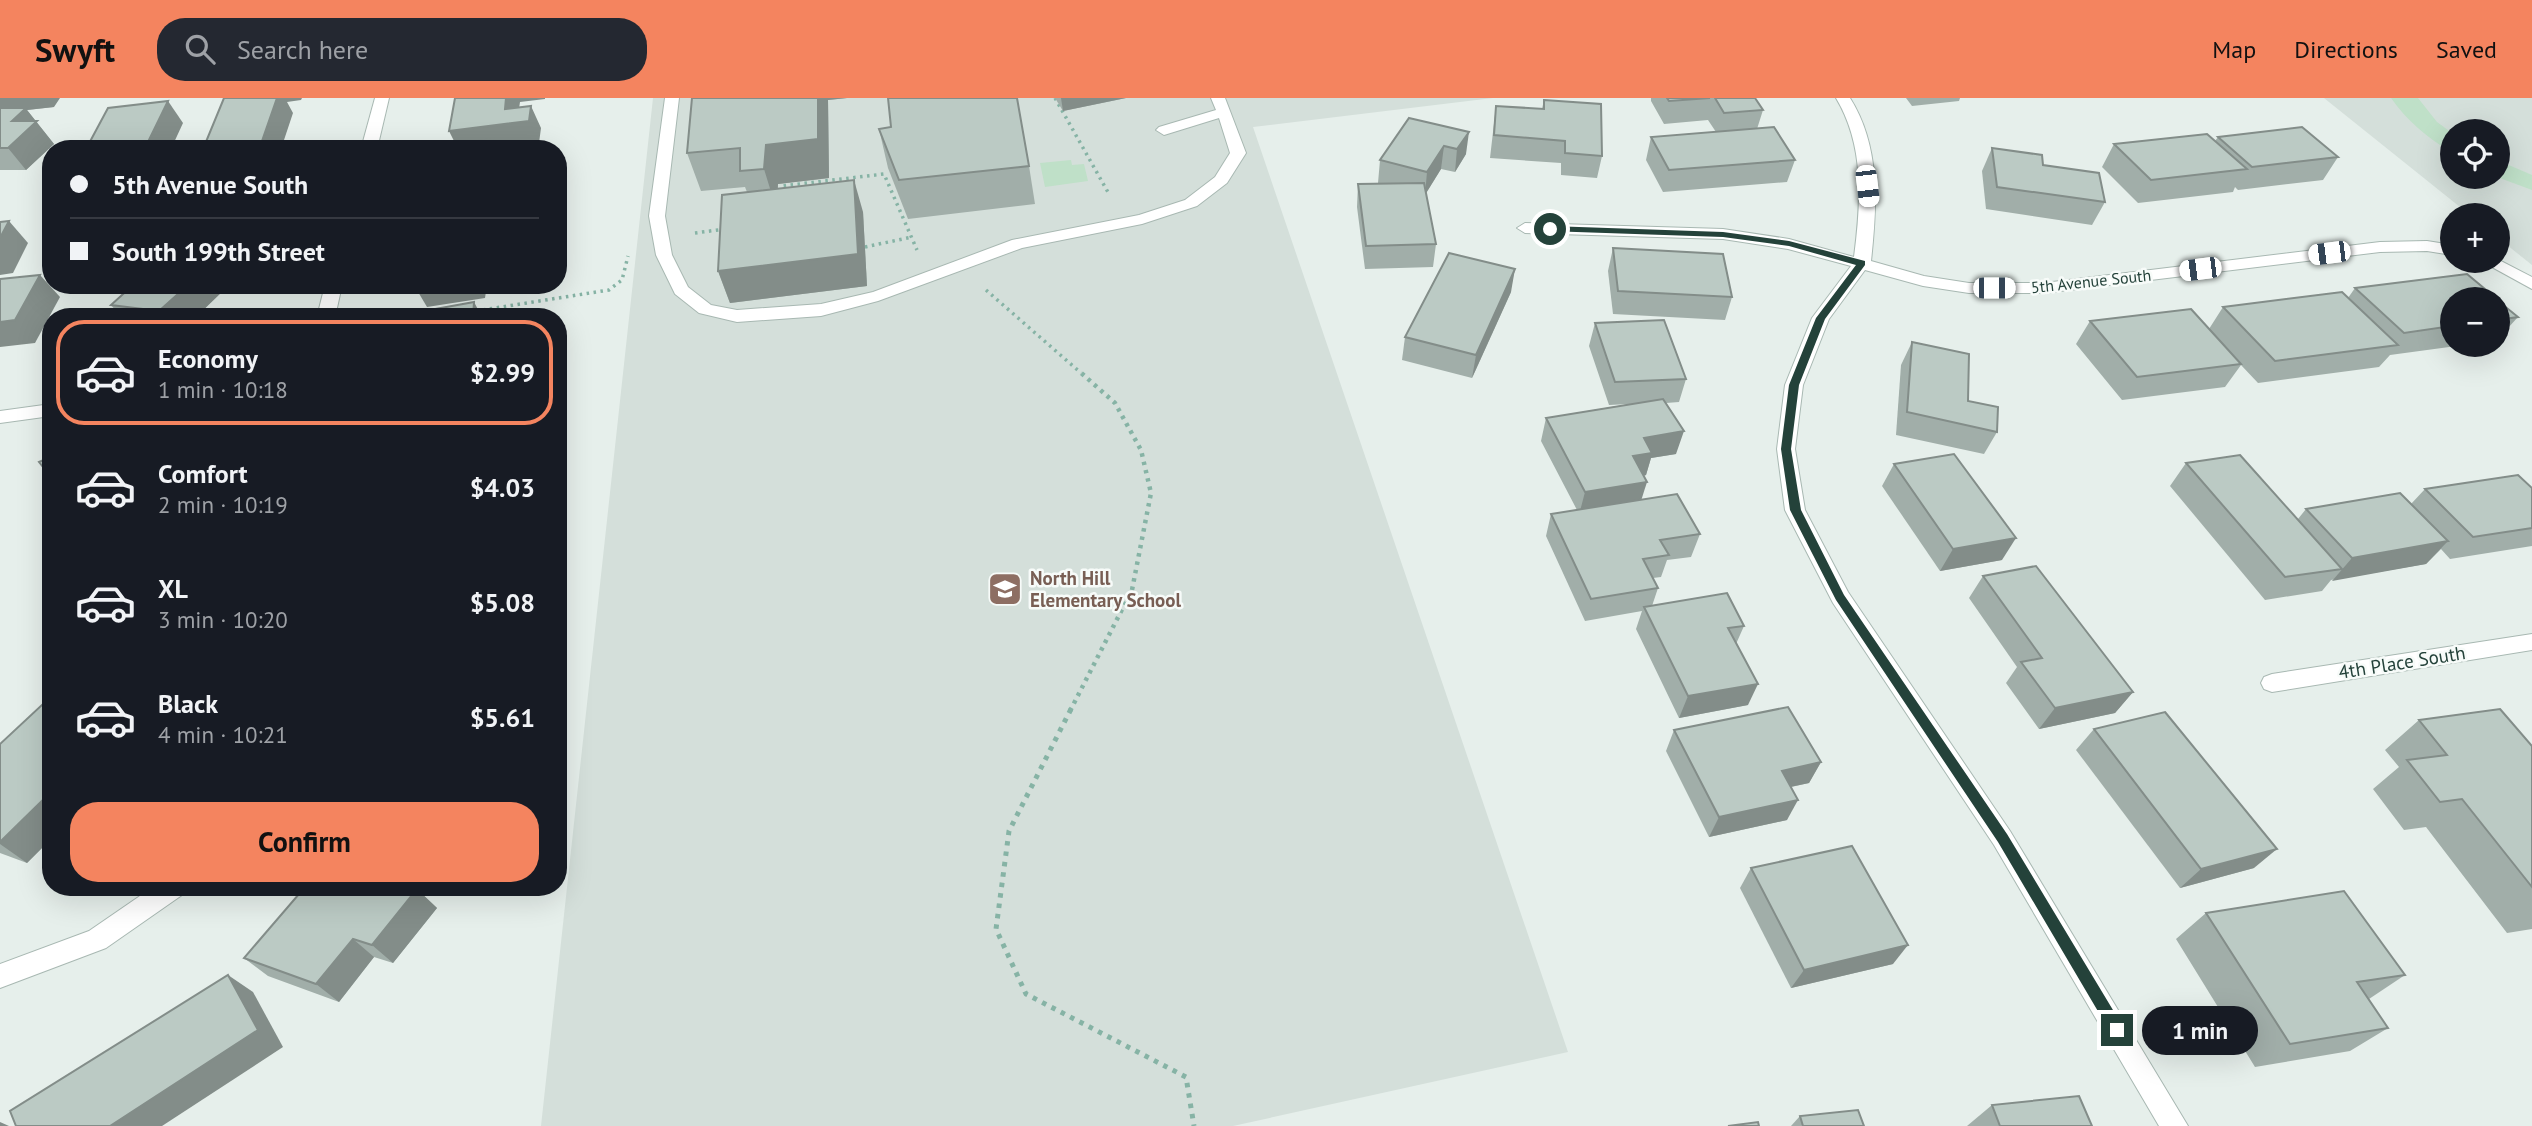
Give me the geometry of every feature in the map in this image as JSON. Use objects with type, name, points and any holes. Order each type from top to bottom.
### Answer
[{"type":"street","points":[[371,140],[382,98]]},
{"type":"street","points":[[672,98],[657,216],[664,255],[681,290],[705,309],[737,316],[821,310],[878,296],[1018,244],[1125,222],[1191,203],[1222,180],[1238,153],[1221,105],[1164,130]]},
{"type":"street","points":[[1843,98],[1854,116],[1862,143],[1869,206],[1862,263],[1821,318],[1794,385],[1786,449],[1796,510],[1840,597],[2002,838],[2174,1126]]},
{"type":"street","name":"5th Avenue South","points":[[1525,228],[1723,234],[1789,244],[1923,281],[1969,288],[2044,288],[2381,247],[2440,248]]},
{"type":"street","points":[[2510,272],[2532,284]]},
{"type":"street","points":[[0,417],[42,411]]},
{"type":"street","name":"4th Place South","points":[[2272,683],[2532,642]]},
{"type":"street","points":[[0,976],[97,940],[163,896]]},
{"type":"path","points":[[1055,98],[1125,222]]},
{"type":"path","points":[[787,198],[782,186],[884,174],[929,276]]},
{"type":"path","points":[[825,190],[833,180]]},
{"type":"path","points":[[496,308],[609,289],[619,285],[624,277],[628,251],[632,247],[661,237],[728,229]]},
{"type":"path","points":[[865,247],[912,237]]},
{"type":"path","points":[[956,266],[1115,403],[1141,450],[1151,493],[1132,590],[1009,831],[996,929],[1026,994],[1186,1077],[1194,1126]]},
{"type":"shaded area","name":"North Hill Elementary School","points":[[653,98],[1493,98],[1253,127],[1568,1052],[1233,1126],[541,1126]]},
{"type":"shaded area","points":[[2324,98],[2532,98],[2532,265],[2510,247],[2510,203],[2455,203]]},
{"type":"green space","points":[[2391,98],[2418,98],[2440,124],[2440,145],[2418,129]]},
{"type":"green space","points":[[1071,160],[1072,165],[1084,164],[1088,181],[1045,187],[1040,163]]},
{"type":"green space","points":[[2510,166],[2532,175],[2532,190],[2510,182]]},
{"type":"building","points":[[224,98],[277,98],[262,140],[207,140]]},
{"type":"building","points":[[455,98],[506,98],[505,109],[531,106],[529,121],[449,131]]},
{"type":"building","points":[[692,98],[818,98],[818,139],[766,145],[764,169],[740,171],[740,148],[687,153]]},
{"type":"building","points":[[888,98],[1017,98],[1029,166],[899,180],[879,129],[891,127]]},
{"type":"building","points":[[1667,98],[1710,98],[1669,101]]},
{"type":"building","points":[[1715,98],[1755,98],[1763,110],[1724,113]]},
{"type":"building","points":[[1544,100],[1601,104],[1602,156],[1565,153],[1565,141],[1494,135],[1496,106],[1544,109]]},
{"type":"building","points":[[168,101],[149,140],[91,140],[108,108]]},
{"type":"building","points":[[0,108],[26,108],[12,121],[37,121],[8,148],[0,148]]},
{"type":"building","points":[[1409,118],[1469,132],[1457,149],[1444,146],[1427,172],[1380,160]]},
{"type":"building","points":[[1774,127],[1795,160],[1669,170],[1651,137]]},
{"type":"building","points":[[2302,127],[2338,157],[2252,167],[2218,137]]},
{"type":"building","points":[[2207,134],[2247,169],[2151,180],[2114,144]]},
{"type":"building","points":[[1992,148],[2042,155],[2043,165],[2099,173],[2105,202],[1997,187]]},
{"type":"building","points":[[854,180],[858,254],[718,271],[722,195]]},
{"type":"building","points":[[1424,183],[1436,244],[1366,246],[1358,184]]},
{"type":"building","points":[[9,221],[0,238],[0,222]]},
{"type":"building","points":[[1613,248],[1723,254],[1732,297],[1618,291]]},
{"type":"building","points":[[1449,253],[1515,269],[1476,355],[1405,337]]},
{"type":"building","points":[[2467,274],[2483,287],[2440,287],[2440,328],[2404,333],[2355,288]]},
{"type":"building","points":[[40,275],[15,320],[0,322],[0,279]]},
{"type":"building","points":[[2342,292],[2398,345],[2275,361],[2223,307]]},
{"type":"building","points":[[123,294],[178,294],[162,308],[111,305]]},
{"type":"building","points":[[474,302],[474,308],[441,308]]},
{"type":"building","points":[[2191,309],[2241,364],[2137,377],[2090,321]]},
{"type":"building","points":[[1664,320],[1686,379],[1615,382],[1595,323]]},
{"type":"building","points":[[1912,342],[1969,354],[1968,401],[1998,407],[1997,432],[1907,412]]},
{"type":"building","points":[[1663,399],[1684,431],[1644,438],[1652,453],[1633,456],[1647,482],[1585,492],[1546,418]]},
{"type":"building","points":[[1954,454],[2016,538],[1953,549],[1894,464]]},
{"type":"building","points":[[2240,455],[2342,569],[2285,577],[2186,463]]},
{"type":"building","points":[[2518,475],[2532,488],[2532,528],[2473,537],[2425,489]]},
{"type":"building","points":[[2400,493],[2448,541],[2352,558],[2306,509]]},
{"type":"building","points":[[1677,494],[1700,534],[1660,540],[1669,555],[1643,559],[1658,588],[1591,599],[1551,514]]},
{"type":"building","points":[[2036,566],[2133,692],[2055,708],[2021,662],[2042,658],[1983,576]]},
{"type":"building","points":[[1727,593],[1744,626],[1728,628],[1758,684],[1688,696],[1644,607]]},
{"type":"building","points":[[42,705],[42,801],[0,842],[0,744]]},
{"type":"building","points":[[1788,707],[1821,762],[1782,771],[1798,800],[1719,817],[1674,730]]},
{"type":"building","points":[[2500,709],[2532,746],[2532,887],[2462,799],[2440,802],[2407,760],[2447,755],[2419,720]]},
{"type":"building","points":[[2165,712],[2277,849],[2201,869],[2094,729]]},
{"type":"building","points":[[1852,846],[1908,945],[1804,970],[1751,868]]},
{"type":"building","points":[[2344,891],[2405,975],[2357,982],[2388,1028],[2290,1044],[2206,913]]},
{"type":"building","points":[[297,896],[411,896],[372,945],[353,939],[316,984],[244,958]]},
{"type":"building","points":[[228,975],[258,1030],[110,1126],[16,1126],[10,1111]]},
{"type":"building","points":[[2079,1096],[2092,1126],[2000,1126],[1992,1105]]},
{"type":"building","points":[[1858,1110],[1864,1126],[1803,1126],[1800,1116]]},
{"type":"building","points":[[1758,1122],[1759,1126],[1728,1126]]},
{"type":"place","name":"North Hill Elementary School","points":[[1005,589]]},
{"type":"route","points":[[1550,229],[1723,234],[1789,244],[1862,263],[1821,318],[1794,385],[1786,449],[1796,510],[1840,597],[2002,838],[2117,1030]]}]
